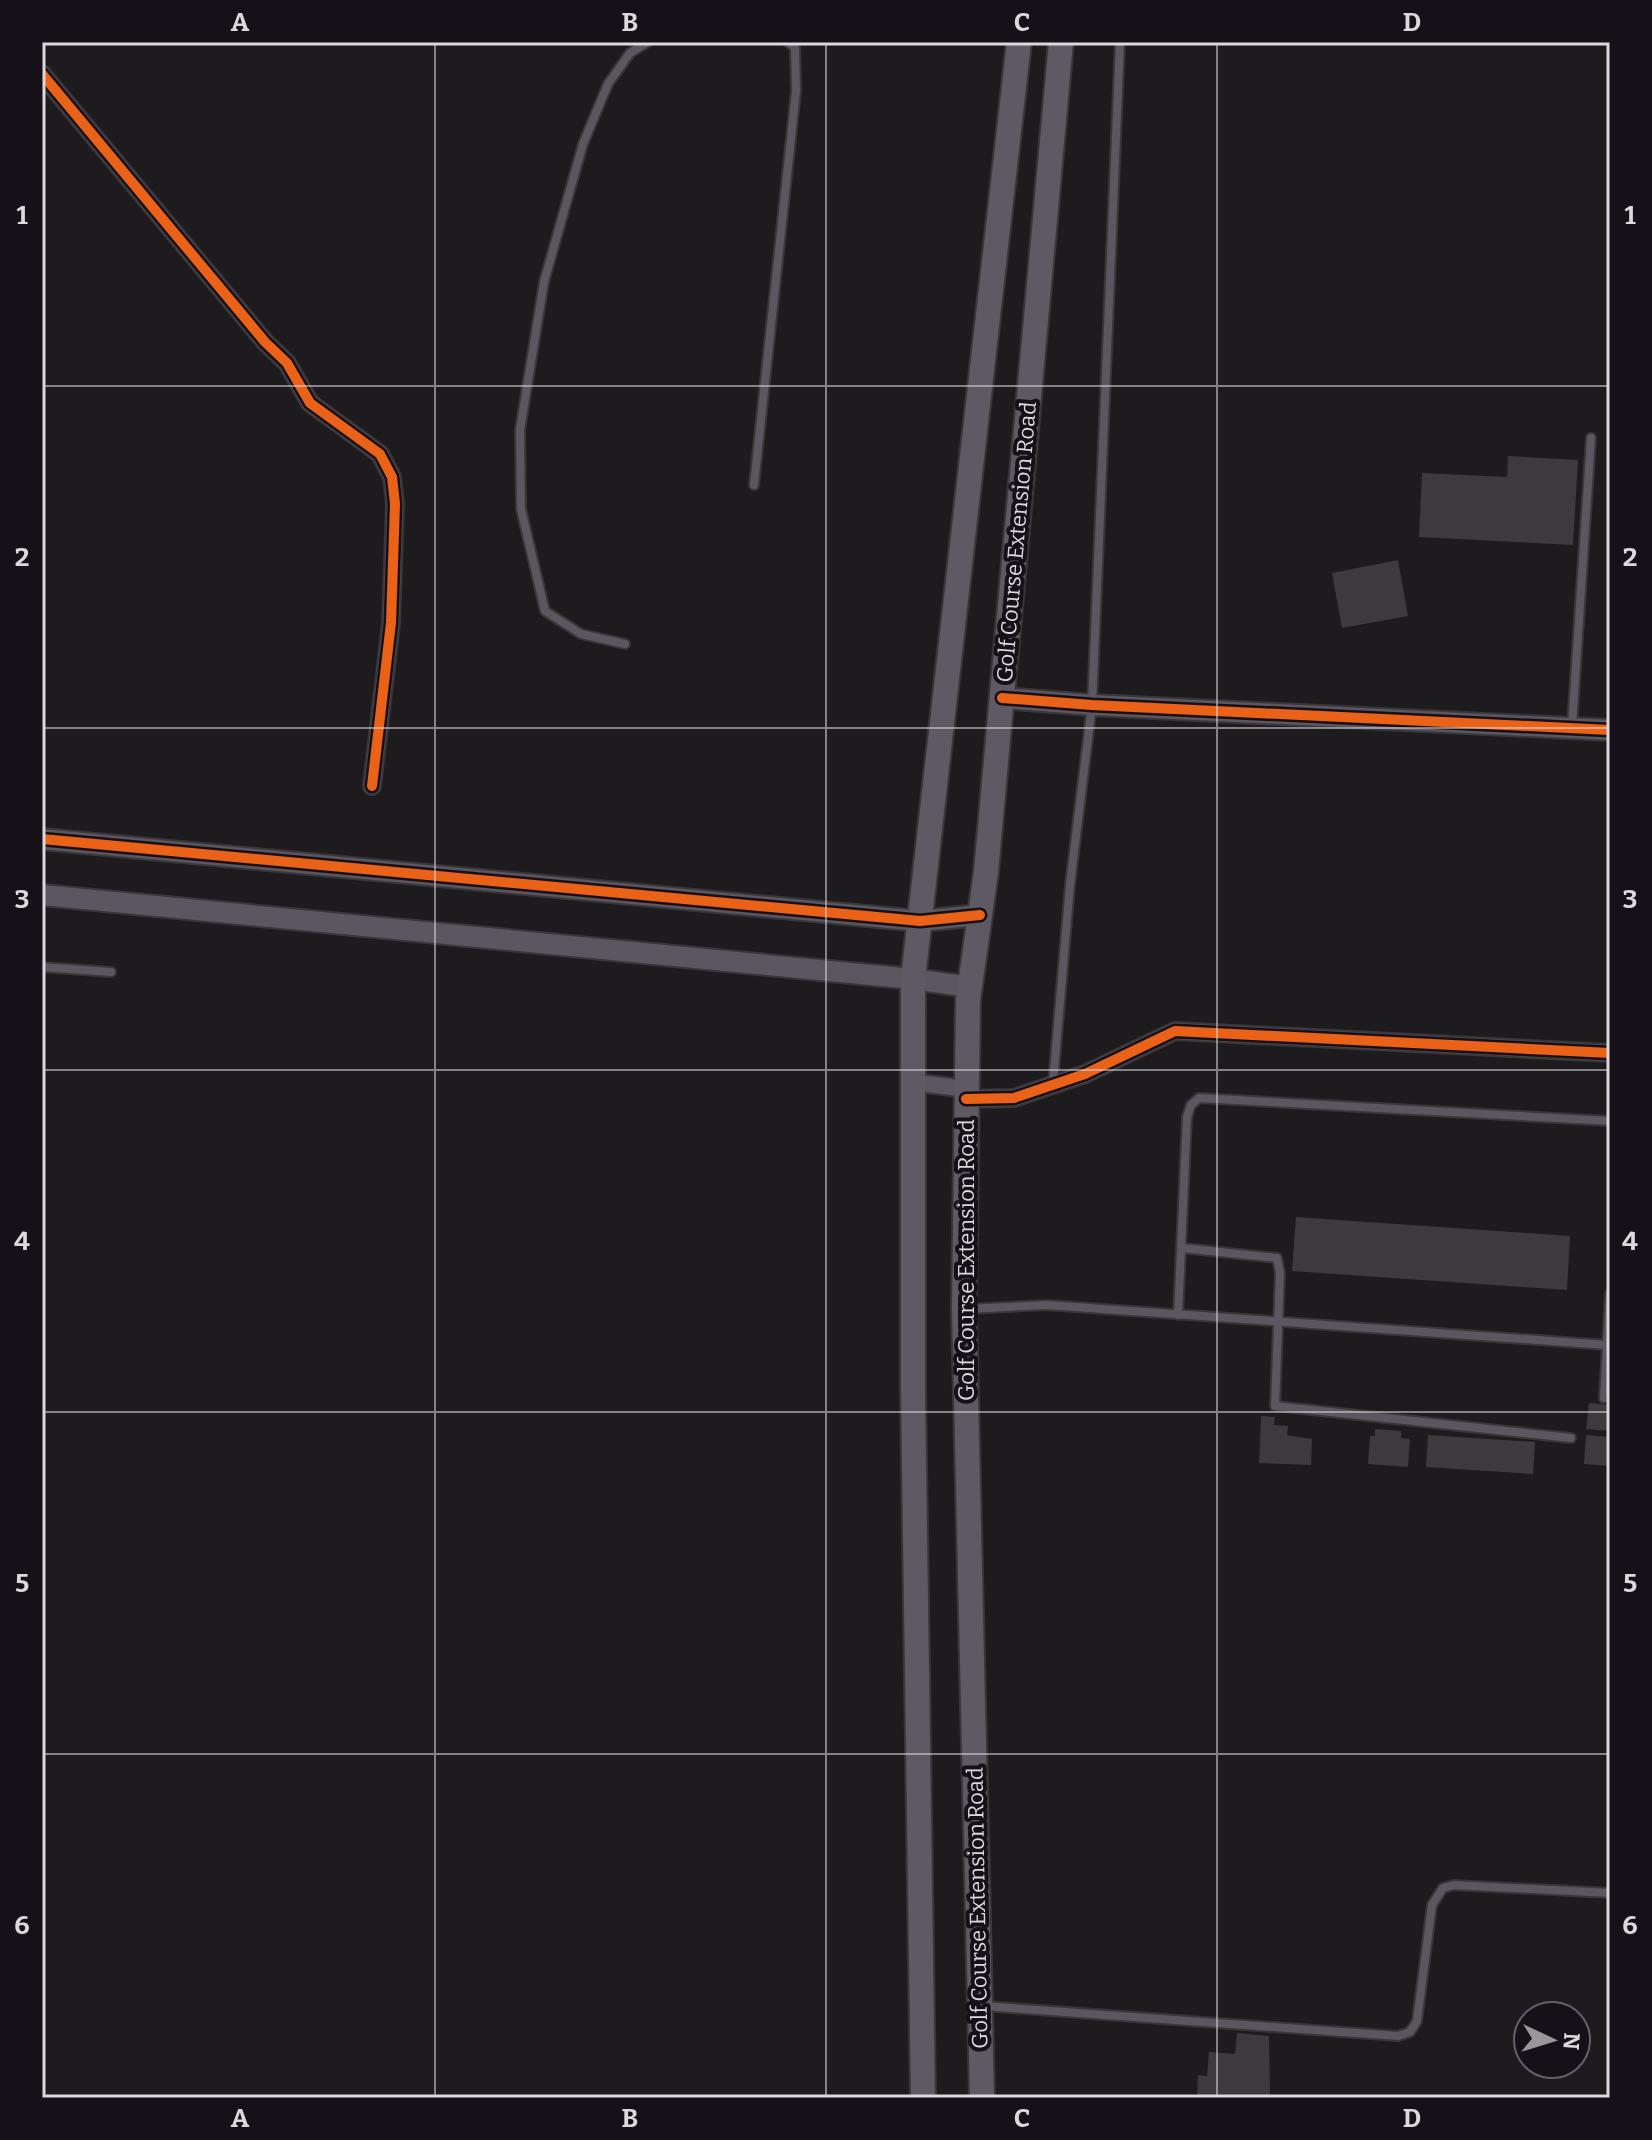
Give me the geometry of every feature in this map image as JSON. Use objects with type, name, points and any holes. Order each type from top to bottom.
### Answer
[{"type":"main road","points":[[923,2098],[913,979],[1019,42]]},
{"type":"main road","name":"Golf Course Extension Road","points":[[982,2098],[964,1309],[970,987],[1002,698],[1061,42]]},
{"type":"street","points":[[42,74],[265,342],[287,363],[310,403],[380,454],[392,477],[395,504],[391,623],[372,786]]},
{"type":"street","points":[[1002,698],[1610,730]]},
{"type":"street","points":[[42,839],[920,921],[980,915]]},
{"type":"street","points":[[42,895],[970,987]]},
{"type":"street","points":[[912,1082],[966,1094],[1014,1098],[1085,1074],[1175,1031],[1610,1053]]},
{"type":"lane","points":[[630,42],[630,53]]},
{"type":"lane","points":[[625,644],[581,634],[545,611],[521,509],[520,430],[544,282],[583,144],[608,84],[630,53],[648,42]]},
{"type":"lane","points":[[754,485],[796,91],[795,48],[788,42]]},
{"type":"lane","points":[[1053,1083],[1070,885],[1092,705],[1120,42]]},
{"type":"lane","points":[[1572,726],[1591,438]]},
{"type":"lane","points":[[42,967],[111,972]]},
{"type":"lane","points":[[1178,1315],[1187,1117],[1191,1105],[1199,1098],[1610,1121]]},
{"type":"lane","points":[[1182,1248],[1277,1258],[1280,1273],[1273,1396],[1278,1408],[1571,1438]]},
{"type":"lane","points":[[1604,1398],[1610,1294]]},
{"type":"lane","points":[[964,1309],[1047,1305],[1607,1345]]},
{"type":"lane","points":[[979,2006],[1398,2036],[1415,2028],[1432,1905],[1443,1888],[1454,1885],[1610,1893]]},
{"type":"building","points":[[1508,456],[1578,460],[1573,545],[1419,537],[1422,473],[1507,477]]},
{"type":"building","points":[[1398,560],[1408,616],[1342,628],[1332,573]]},
{"type":"building","points":[[1296,1217],[1570,1236],[1567,1290],[1292,1271]]},
{"type":"building","points":[[1589,1403],[1610,1405],[1610,1431],[1586,1429]]},
{"type":"building","points":[[1261,1416],[1275,1417],[1274,1425],[1288,1426],[1287,1435],[1312,1439],[1311,1465],[1259,1463]]},
{"type":"building","points":[[1375,1429],[1401,1431],[1401,1438],[1410,1439],[1408,1467],[1368,1464],[1370,1436],[1375,1436]]},
{"type":"building","points":[[1428,1435],[1535,1442],[1533,1474],[1426,1467]]},
{"type":"building","points":[[1586,1435],[1610,1437],[1610,1466],[1584,1464]]},
{"type":"building","points":[[1237,2033],[1269,2036],[1270,2098],[1197,2098],[1198,2075],[1207,2076],[1209,2052],[1235,2054]]},
{"type":"cycle path","points":[[42,74],[265,342],[287,363],[310,403],[380,454],[392,477],[395,504],[391,623],[372,786]]},
{"type":"cycle path","points":[[1002,698],[1610,730]]},
{"type":"cycle path","points":[[42,839],[920,921],[980,915]]},
{"type":"cycle path","points":[[966,1099],[1014,1098],[1085,1074],[1175,1031],[1610,1053]]}]
